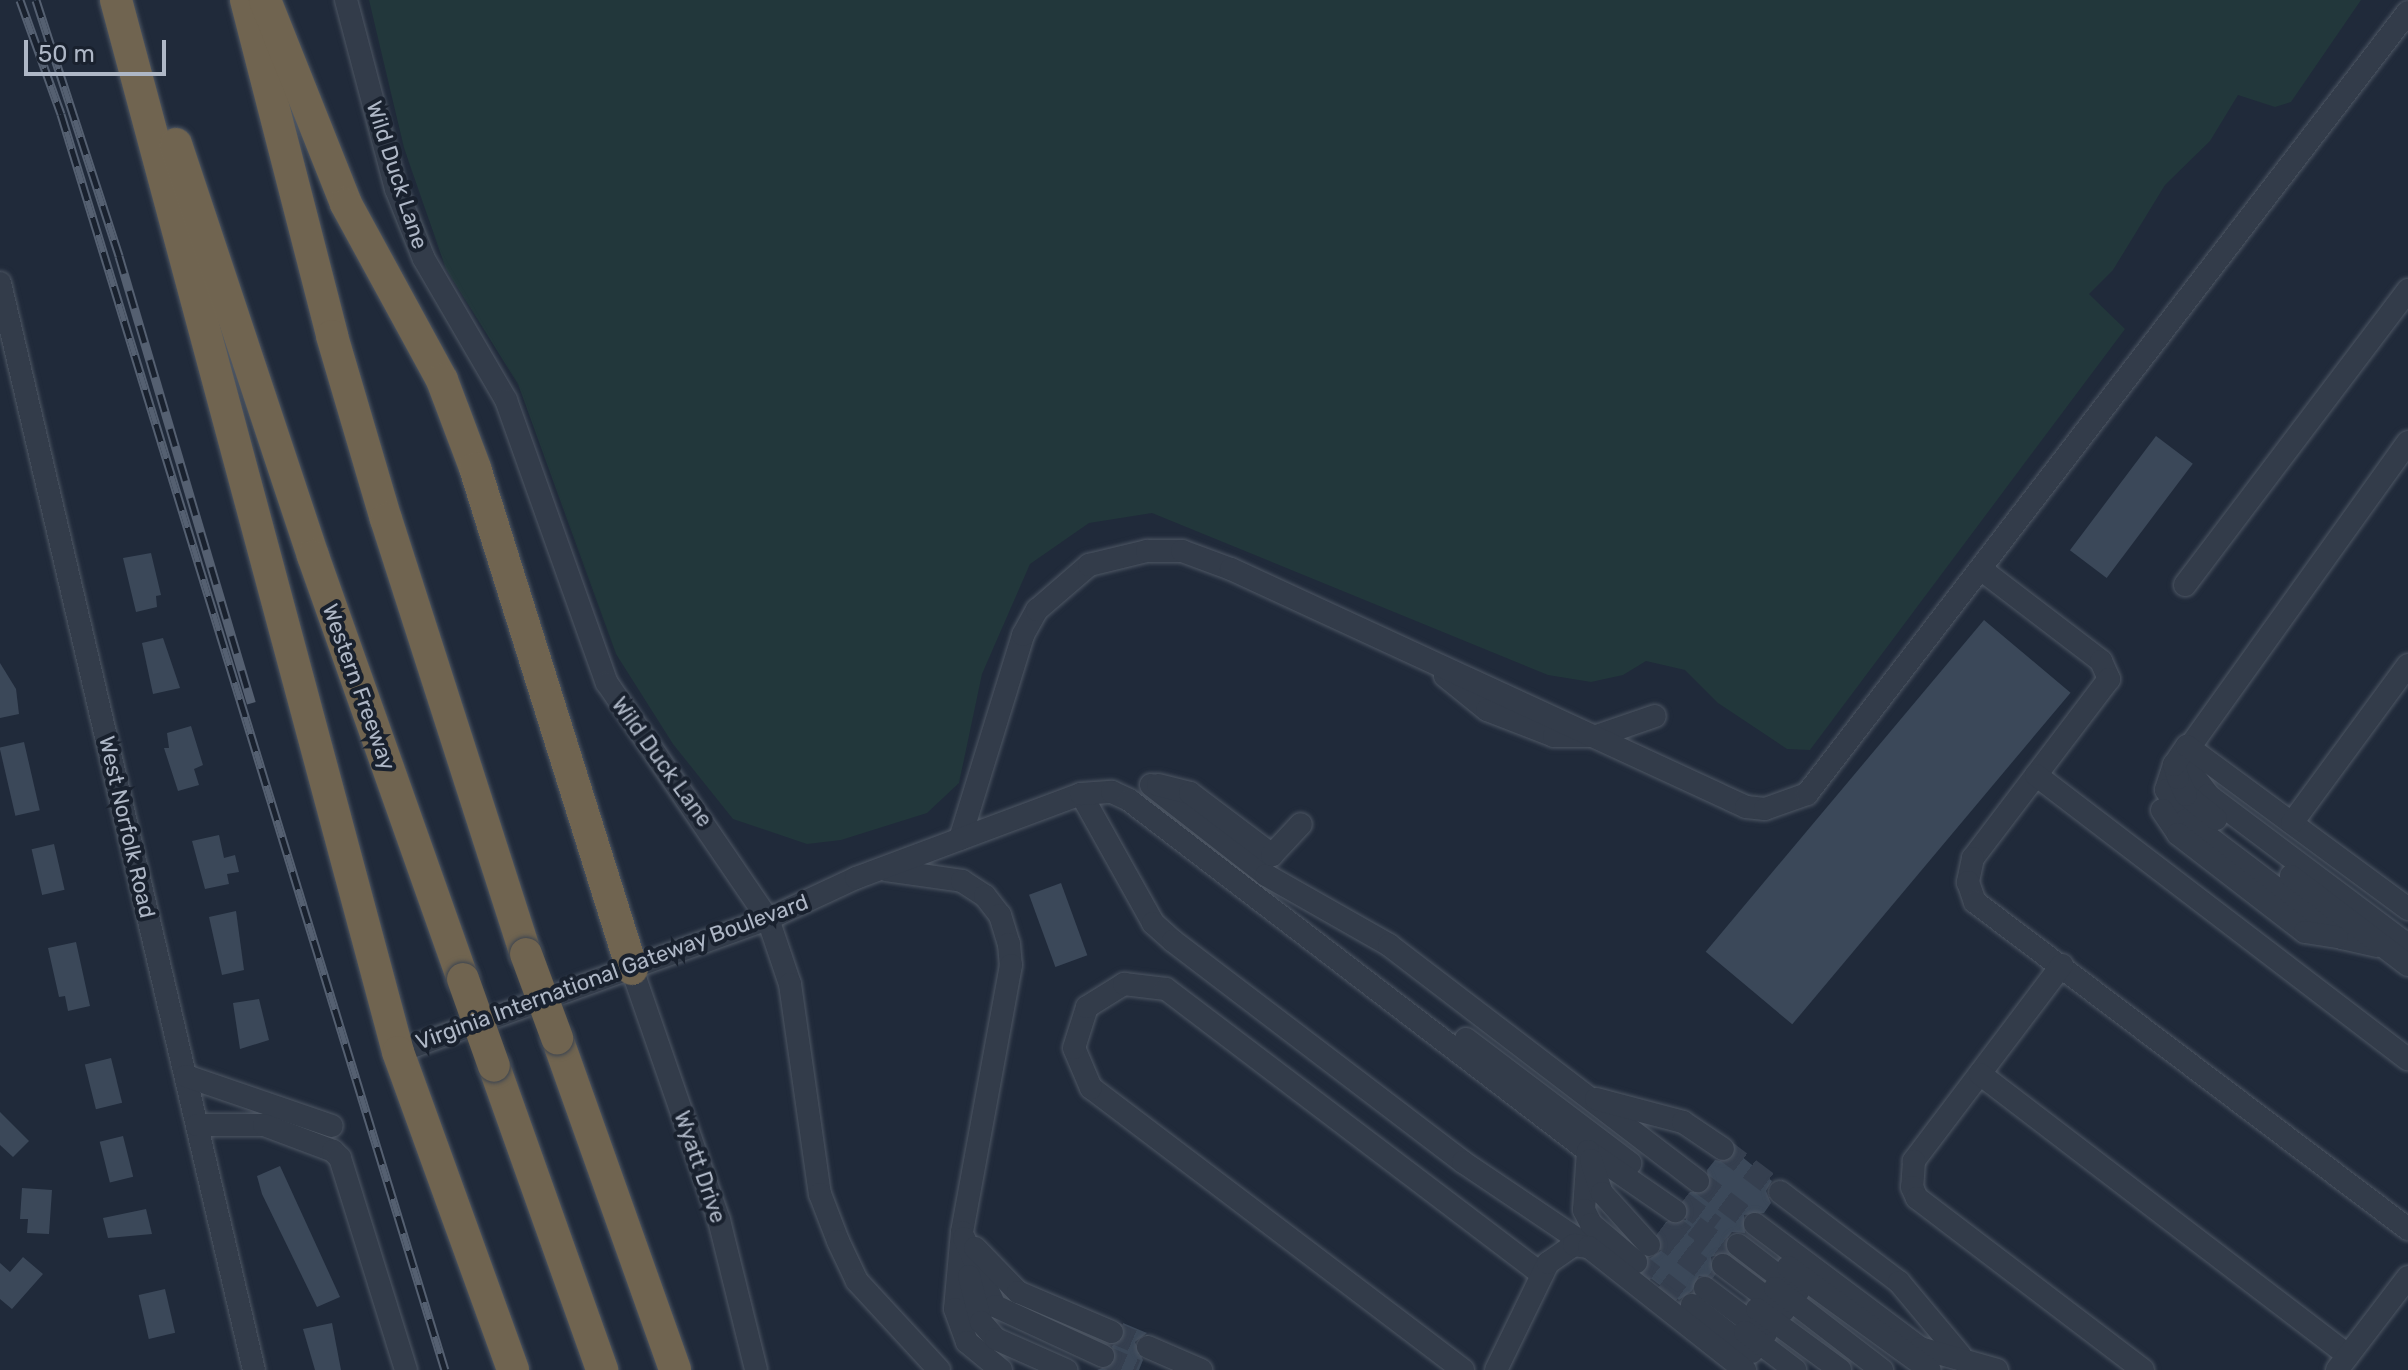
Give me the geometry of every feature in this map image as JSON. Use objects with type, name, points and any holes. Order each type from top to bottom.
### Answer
[{"type":"highway","points":[[116,0],[398,1052],[513,1370]]},
{"type":"highway","name":"Western Freeway","points":[[129,0],[308,541],[602,1370]]},
{"type":"highway","points":[[246,0],[381,504],[526,954],[675,1370]]},
{"type":"highway","points":[[265,0],[346,204],[442,380],[475,468],[632,969]]},
{"type":"street","name":"Wild Duck Lane","points":[[346,0],[396,189],[424,259],[506,400],[607,683],[768,919],[790,984],[820,1194],[857,1281],[939,1370]]},
{"type":"street","points":[[1597,736],[1746,807],[1785,804],[1807,794],[1830,770],[2408,12]]},
{"type":"street","name":"West Norfolk Road","points":[[0,283],[254,1370]]},
{"type":"street","points":[[2185,585],[2408,290]]},
{"type":"street","points":[[2385,948],[2342,938],[2186,820],[2173,805],[2170,773],[2408,442]]},
{"type":"street","points":[[960,839],[1023,635],[1047,599],[1089,565],[1147,551],[1182,551],[1417,653],[1487,710],[1554,736],[1597,736],[1655,716]]},
{"type":"street","points":[[1982,570],[2106,668],[2104,686],[1973,858],[1968,882],[1975,902],[2408,1229]]},
{"type":"street","points":[[2292,823],[2408,665]]},
{"type":"street","points":[[2187,746],[2292,823],[2405,899]]},
{"type":"street","points":[[2187,746],[2188,768],[2208,795],[2408,945]]},
{"type":"street","points":[[2170,773],[2197,805],[2408,965]]},
{"type":"street","points":[[2036,775],[2408,1059]]},
{"type":"street","name":"Virginia International Gateway Boulevard","points":[[398,1052],[768,919],[877,870],[1087,792],[1143,785],[1190,793],[1272,855],[1301,824]]},
{"type":"street","points":[[1143,785],[1266,875],[1389,945],[1635,1134],[1677,1149],[1678,1207]]},
{"type":"street","points":[[1143,785],[1678,1207]]},
{"type":"street","points":[[1087,792],[1129,800],[1588,1151],[1678,1207]]},
{"type":"street","points":[[1087,792],[1153,923],[1173,941],[1463,1162],[1589,1247],[1745,1370]]},
{"type":"street","points":[[877,870],[962,881],[985,896],[1000,915],[1009,944],[1011,965],[962,1232],[958,1323],[967,1342],[1001,1370]]},
{"type":"street","points":[[1299,893],[1678,1207]]},
{"type":"street","points":[[2062,965],[1914,1161],[1912,1187],[1917,1198],[2143,1370]]},
{"type":"street","name":"Wyatt Drive","points":[[632,969],[719,1220],[756,1370]]},
{"type":"street","points":[[1463,1370],[1091,1088],[1074,1048],[1087,1007],[1124,984],[1166,989],[1542,1274]]},
{"type":"street","points":[[1980,1074],[2343,1362],[2408,1277]]},
{"type":"street","points":[[186,1076],[332,1126]]},
{"type":"street","points":[[1588,1097],[1683,1122],[1678,1207]]},
{"type":"street","points":[[1617,1120],[1672,1130],[1678,1207]]},
{"type":"street","points":[[197,1125],[264,1125],[340,1158],[406,1370]]},
{"type":"street","points":[[1588,1151],[1602,1193],[1678,1207]]},
{"type":"street","points":[[1588,1151],[1584,1210],[1591,1224],[1678,1207]]},
{"type":"street","points":[[962,1232],[1018,1292],[1112,1332]]},
{"type":"street","points":[[962,1232],[995,1306],[1103,1356]]},
{"type":"street","points":[[962,1232],[981,1322],[996,1339],[1066,1370]]},
{"type":"street","points":[[1496,1370],[1542,1274],[1558,1253],[1574,1245],[1589,1247]]},
{"type":"street","points":[[1735,1250],[1943,1359]]},
{"type":"street","points":[[1735,1250],[1943,1359],[1997,1370]]},
{"type":"street","points":[[1735,1250],[1775,1370]]},
{"type":"street","points":[[1735,1250],[1795,1370]]},
{"type":"street","points":[[1735,1250],[1816,1370]]},
{"type":"street","points":[[1735,1250],[1840,1370]]},
{"type":"street","points":[[1735,1250],[1862,1370]]},
{"type":"street","points":[[1735,1250],[1882,1370]]},
{"type":"street","points":[[1735,1250],[1905,1370]]},
{"type":"street","points":[[1148,1347],[1201,1370]]},
{"type":"green space","points":[[369,0],[2361,0],[2291,102],[2275,107],[2238,95],[2210,141],[2165,185],[2113,270],[2089,294],[2125,329],[1810,750],[1787,749],[1718,703],[1685,670],[1646,661],[1623,675],[1591,682],[1548,675],[1152,513],[1089,523],[1030,564],[982,674],[959,783],[927,813],[841,840],[807,844],[733,819],[673,744],[616,654],[518,384],[446,269],[404,148]]},
{"type":"building","points":[[2156,436],[2193,464],[2107,578],[2070,550]]},
{"type":"building","points":[[151,553],[161,595],[156,596],[157,607],[136,612],[123,558]]},
{"type":"building","points":[[1984,620],[2071,693],[1792,1024],[1706,952]]},
{"type":"building","points":[[163,638],[180,688],[153,694],[142,643]]},
{"type":"building","points":[[0,663],[16,689],[19,714],[0,718]]},
{"type":"building","points":[[191,726],[203,765],[194,769],[199,785],[178,791],[164,748],[169,748],[167,733]]},
{"type":"building","points":[[24,742],[40,810],[15,816],[0,748]]},
{"type":"building","points":[[219,835],[224,858],[235,855],[239,872],[227,874],[229,884],[205,889],[192,841]]},
{"type":"building","points":[[54,844],[65,890],[42,895],[32,849]]},
{"type":"building","points":[[1061,883],[1087,955],[1055,967],[1029,895]]},
{"type":"building","points":[[236,911],[244,970],[222,975],[209,917]]},
{"type":"building","points":[[76,942],[90,1006],[68,1011],[65,996],[59,997],[48,948]]},
{"type":"building","points":[[259,999],[269,1040],[240,1049],[233,1003]]},
{"type":"building","points":[[111,1058],[122,1103],[96,1109],[85,1065]]},
{"type":"building","points":[[0,1112],[29,1141],[13,1157],[0,1145]]},
{"type":"building","points":[[123,1136],[133,1177],[110,1183],[100,1142]]},
{"type":"building","points":[[1736,1152],[1772,1181],[1766,1191],[1771,1203],[1764,1213],[1744,1215],[1745,1233],[1732,1232],[1724,1242],[1726,1251],[1711,1257],[1714,1277],[1699,1276],[1692,1291],[1679,1300],[1644,1273],[1649,1259],[1662,1250],[1658,1234],[1666,1222],[1686,1220],[1684,1200],[1690,1192],[1709,1190],[1707,1170],[1715,1160],[1728,1162]]},
{"type":"building","points":[[280,1166],[340,1297],[317,1307],[262,1194],[257,1176]]},
{"type":"building","points":[[22,1188],[52,1190],[49,1234],[27,1233],[28,1219],[20,1219]]},
{"type":"building","points":[[146,1209],[152,1234],[108,1238],[103,1218]]},
{"type":"building","points":[[23,1257],[43,1274],[12,1309],[0,1299],[0,1263],[10,1272]]},
{"type":"building","points":[[165,1289],[175,1333],[149,1339],[139,1295]]},
{"type":"building","points":[[332,1323],[341,1370],[315,1370],[303,1329]]},
{"type":"building","points":[[1123,1323],[1147,1333],[1135,1342],[1143,1360],[1139,1370],[1097,1370],[1115,1363],[1112,1346],[1124,1338]]},
{"type":"tunnel","points":[[1723,1149],[1780,1192]]},
{"type":"tunnel","points":[[1698,1181],[1755,1224]]},
{"type":"tunnel","points":[[1682,1202],[1715,1227]]},
{"type":"tunnel","points":[[1667,1222],[1703,1250]]},
{"type":"tunnel","points":[[1694,1226],[1731,1254]]},
{"type":"tunnel","points":[[1657,1234],[1714,1277]]},
{"type":"tunnel","points":[[1636,1262],[1692,1305]]},
{"type":"tunnel","points":[[1112,1332],[1148,1347]]},
{"type":"tunnel","points":[[1103,1356],[1136,1370]]},
{"type":"railway","points":[[20,0],[61,114],[445,1370]]},
{"type":"railway","points":[[36,0],[119,256],[251,703]]}]
